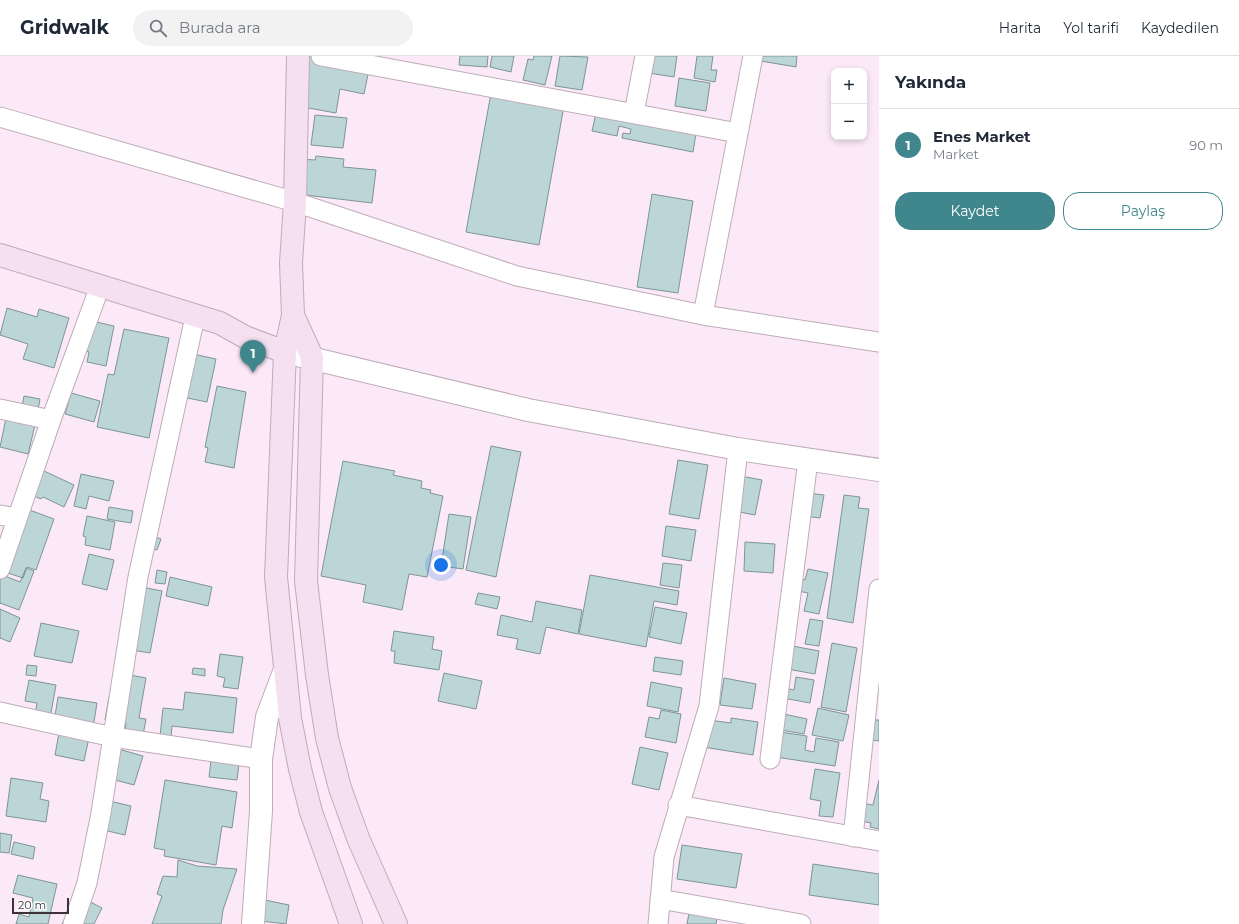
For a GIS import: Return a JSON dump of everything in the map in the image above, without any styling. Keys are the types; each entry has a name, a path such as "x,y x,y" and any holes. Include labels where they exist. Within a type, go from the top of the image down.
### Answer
{"main road":[{"path":"298,56 295,202 291,263 292,315 285,352 276,577 284,672 290,718 304,783 311,812 351,924"},
{"path":"0,255 220,323 245,337 285,352"},
{"path":"0,269 96,296 220,335 245,337"},
{"path":"292,315 312,357 306,581 317,675 328,738 340,788 358,838 396,924"}],"street":[{"path":"321,56 738,133"},
{"path":"634,113 645,56"},
{"path":"703,315 753,56"},
{"path":"0,117 295,202 517,276 703,315 879,342"},
{"path":"0,569 9,516 51,420 96,296"},
{"path":"73,924 87,883 113,737 138,577 193,326"},
{"path":"285,352 312,357 528,410 738,449 879,470"},
{"path":"0,409 51,420"},
{"path":"658,924 664,857 678,805 709,706 738,449"},
{"path":"770,760 808,460"},
{"path":"853,837 873,713 879,589"},
{"path":"253,924 261,811 260,759 267,717 284,672"},
{"path":"0,712 113,737 260,759"},
{"path":"678,805 879,841"},
{"path":"660,900 801,924"}],"building":[{"path":"305,56 313,56 368,74 364,94 340,89 336,113 303,107"},
{"path":"460,56 488,56 487,67 459,65"},
{"path":"492,56 514,56 511,72 490,67"},
{"path":"534,56 552,56 545,85 523,80 528,59 533,60"},
{"path":"560,56 588,57 582,90 555,86"},
{"path":"638,56 677,56 674,77 636,71"},
{"path":"697,56 713,56 711,70 717,70 715,82 694,78"},
{"path":"756,56 797,56 796,67 755,60"},
{"path":"679,78 710,83 706,111 675,106"},
{"path":"491,93 564,106 539,245 466,232"},
{"path":"596,113 696,133 693,152 622,138 623,133 630,134 631,129 619,126 617,136 592,131"},
{"path":"315,115 347,118 343,148 311,145"},
{"path":"316,156 344,159 343,167 376,170 372,203 297,194 301,159 315,160"},
{"path":"652,194 693,201 678,293 637,287"},
{"path":"7,308 37,317 39,309 69,318 54,368 23,359 28,344 0,335"},
{"path":"83,319 114,326 106,366 87,362 89,352 77,349"},
{"path":"124,329 169,338 149,438 97,427 108,374 114,375"},
{"path":"184,352 216,359 207,402 168,394 174,370 180,371"},
{"path":"217,386 246,392 234,468 205,462 208,448 205,447"},
{"path":"71,393 100,401 94,422 65,414"},
{"path":"24,396 40,399 38,410 22,407"},
{"path":"6,418 35,425 28,454 0,447"},
{"path":"491,446 521,452 496,577 466,570"},
{"path":"678,460 708,465 699,519 669,514"},
{"path":"343,461 395,471 393,475 422,481 421,488 431,490 430,493 443,496 427,577 409,574 402,610 363,602 366,585 321,576"},
{"path":"42,470 74,485 64,507 43,497 41,499 31,495"},
{"path":"81,474 114,481 109,501 89,496 86,509 74,506"},
{"path":"741,476 762,480 755,515 734,511"},
{"path":"807,493 824,495 820,518 804,516"},
{"path":"844,495 860,497 858,508 869,509 853,623 827,618"},
{"path":"109,507 133,511 131,523 107,519"},
{"path":"24,508 54,519 36,570 27,567 23,578 2,571"},
{"path":"449,514 471,517 463,569 441,566"},
{"path":"87,516 115,522 110,550 85,545 86,537 83,536"},
{"path":"666,526 696,530 691,561 662,556"},
{"path":"152,536 161,539 157,550 148,547"},
{"path":"745,542 775,544 773,573 744,571"},
{"path":"89,554 114,560 107,590 82,584"},
{"path":"663,563 682,565 679,588 660,585"},
{"path":"26,568 34,571 19,610 0,603 0,574 20,582"},
{"path":"808,569 828,573 819,614 804,611 808,593 789,589 792,577 805,580"},
{"path":"157,570 167,572 165,584 155,583"},
{"path":"590,575 679,591 677,605 654,601 646,647 579,634"},
{"path":"170,577 212,587 208,606 166,596"},
{"path":"136,586 162,591 150,653 132,650"},
{"path":"478,593 500,597 497,609 475,604"},
{"path":"536,601 582,610 578,634 546,627 540,654 516,649 518,639 497,635 501,615 532,622"},
{"path":"655,607 687,613 681,644 649,637"},
{"path":"0,609 20,618 10,642 0,638"},
{"path":"810,619 823,621 819,646 805,644"},
{"path":"41,623 79,631 72,663 34,656"},
{"path":"394,631 434,637 432,649 442,651 439,670 394,663 395,651 391,651"},
{"path":"832,643 857,648 846,712 821,707"},
{"path":"787,645 819,651 815,674 782,668"},
{"path":"220,654 243,657 238,689 223,687 225,678 217,676"},
{"path":"655,657 683,661 681,675 653,671"},
{"path":"27,665 37,666 36,676 26,675"},
{"path":"193,668 205,669 205,676 192,674"},
{"path":"120,673 146,678 139,718 146,719 143,735 125,732 126,723 105,720 109,697 116,699"},
{"path":"444,673 482,681 476,709 438,701"},
{"path":"796,677 814,680 810,703 778,697 780,687 794,690"},
{"path":"724,678 756,684 752,709 720,705"},
{"path":"29,680 56,685 50,718 35,715 37,703 25,701"},
{"path":"651,682 682,688 678,712 647,706"},
{"path":"185,692 237,698 233,733 172,726 171,738 160,736 163,708 183,710"},
{"path":"58,697 97,703 93,728 54,722"},
{"path":"818,708 849,715 843,741 812,735"},
{"path":"661,710 681,714 676,743 645,737 649,717 659,719"},
{"path":"779,713 807,719 804,734 775,729"},
{"path":"731,718 758,722 753,755 697,746 701,719 731,723"},
{"path":"875,720 879,720 879,741 872,740"},
{"path":"60,727 90,733 84,761 55,755"},
{"path":"773,731 807,736 805,750 814,752 816,738 839,742 835,766 769,756"},
{"path":"213,744 241,748 237,780 209,777"},
{"path":"108,746 143,756 134,785 115,780"},
{"path":"640,747 668,753 659,790 632,784"},
{"path":"815,769 840,773 833,817 819,816 821,801 810,799"},
{"path":"11,778 43,783 40,799 49,801 46,822 6,816"},
{"path":"165,780 237,792 232,828 222,826 216,865 164,856 165,850 154,848"},
{"path":"879,780 879,829 870,827 871,823 856,820 860,803 873,805"},
{"path":"105,800 131,806 125,835 99,829"},
{"path":"0,833 12,835 9,853 0,852"},
{"path":"14,842 35,847 33,859 11,854"},
{"path":"682,845 742,854 736,888 677,879"},
{"path":"178,860 197,866 237,869 223,910 221,924 152,924 162,896 157,894 163,876 177,877"},
{"path":"813,864 879,874 879,905 809,895"},
{"path":"18,875 57,884 48,924 16,924 19,914 29,917 33,898 13,893"},
{"path":"77,895 102,908 94,924 62,924"},
{"path":"265,900 289,905 286,924 261,921"},
{"path":"689,913 717,917 716,924 687,924"}],"place":[{"name":"Enes Market","path":"253,373"}]}
